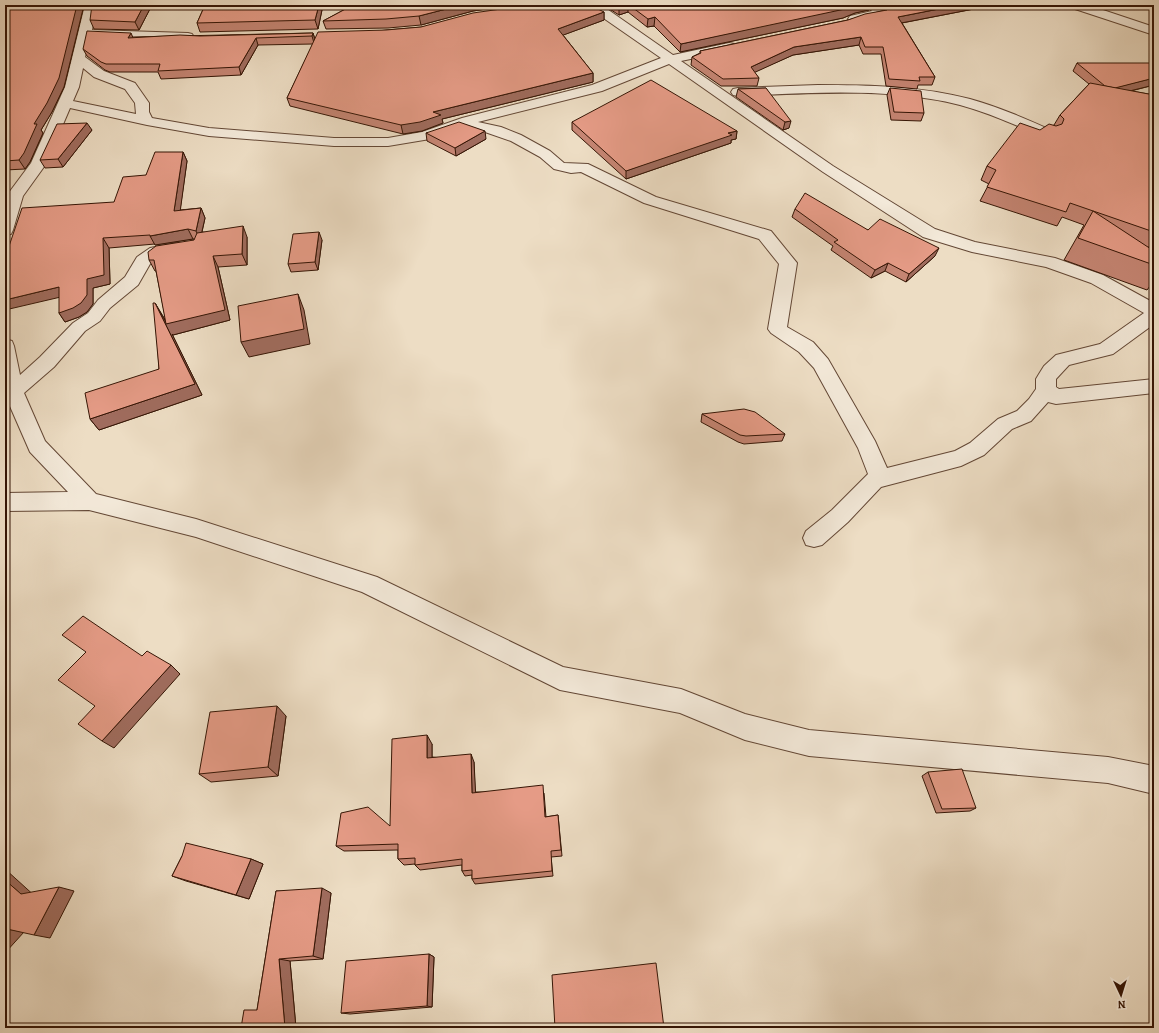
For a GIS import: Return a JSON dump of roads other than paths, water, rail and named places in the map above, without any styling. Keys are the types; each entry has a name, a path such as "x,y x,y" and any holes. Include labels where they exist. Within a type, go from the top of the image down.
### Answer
{"street":[{"path":"5,209 38,164 65,103 72,86 91,5"},
{"path":"587,5 603,12 828,169 929,233 972,247 1049,262 1097,279 1154,311"},
{"path":"846,22 859,17 880,13 873,5"},
{"path":"1076,5 1128,21 1154,31"},
{"path":"85,33 202,38"},
{"path":"65,103 147,121 209,132 334,142 388,142 425,136 455,126 597,88 671,59 739,45"},
{"path":"79,58 99,74 130,86 142,103 142,112 147,121"},
{"path":"718,92 814,89 916,93 951,99 999,113 1048,134"},
{"path":"455,126 470,125 504,134 546,154 558,166 574,170 583,167 650,200 765,235 788,263 777,329 806,347 821,364 868,447 881,479"},
{"path":"5,230 15,196"},
{"path":"9,395 47,362 79,328 94,317 104,304 132,281 143,261 156,252 192,245"},
{"path":"814,538 840,516 875,480 960,458 971,452 1005,424 1024,416 1036,404 1046,390 1046,379 1051,371 1063,360 1106,349 1154,315"},
{"path":"5,346 9,395 37,446 89,501"},
{"path":"1046,390 1056,397 1154,386"},
{"path":"5,502 89,501 196,528 369,584 560,678 681,702 752,729 809,743 1108,770 1154,780"}]}
